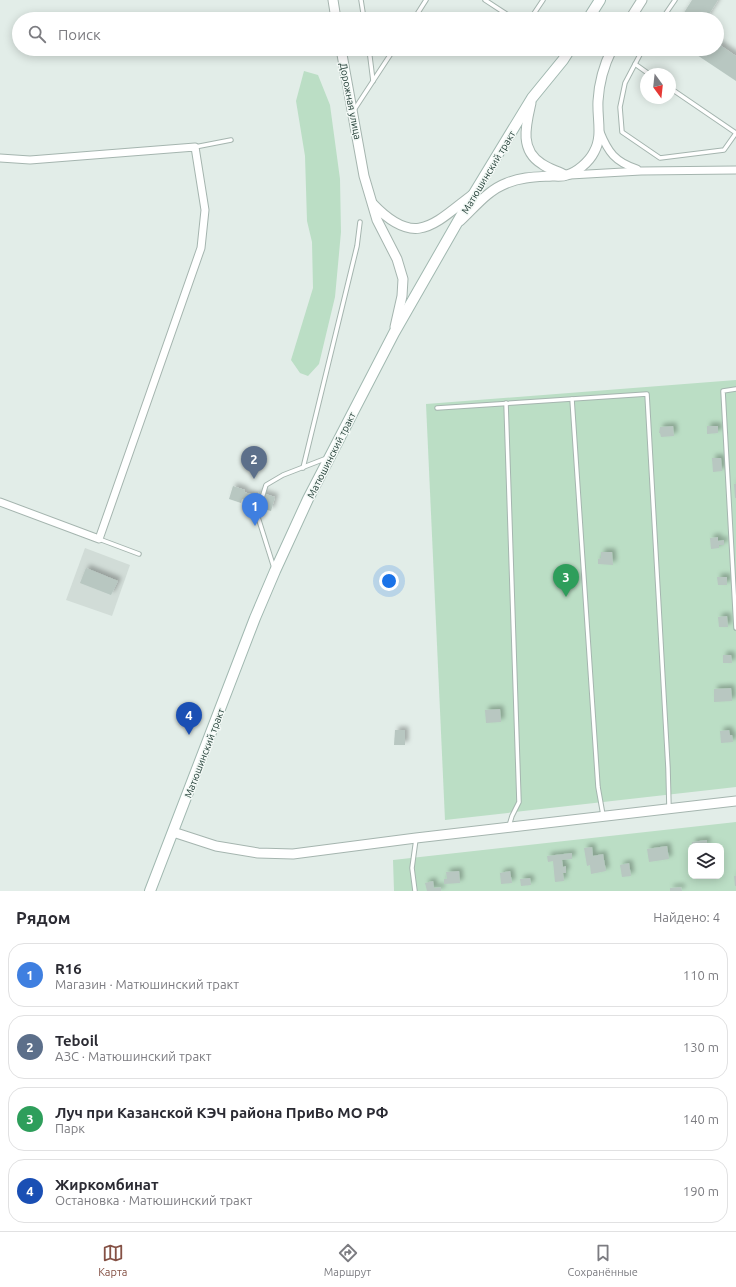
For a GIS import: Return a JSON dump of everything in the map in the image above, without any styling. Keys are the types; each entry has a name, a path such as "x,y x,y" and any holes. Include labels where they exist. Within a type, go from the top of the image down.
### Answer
{"main road":[{"path":"592,12 600,0"},
{"name":"Матюшинский тракт","path":"150,891 256,618 275,571 308,499 394,333 473,194 532,98 566,56"}],"street":[{"path":"333,0 335,12"},
{"path":"634,12 642,0"},
{"name":"Дорожная улица","path":"342,56 364,176 377,220 397,259 403,279 402,296 394,333"},
{"path":"566,175 588,161 598,143 600,132 598,103 600,87 604,69 609,56"},
{"path":"532,98 525,126 525,137 528,148 534,157 542,164 566,175"},
{"path":"600,132 607,148 615,158 627,166 641,171"},
{"path":"0,158 30,160 195,147 205,210 201,248 99,539 0,502"},
{"path":"455,226 489,193 506,183 525,178 641,171 735,168"},
{"path":"372,202 384,215 395,223 408,228 419,228 431,226 473,194"},
{"path":"173,832 216,846 258,853 293,854 416,838 736,801"}],"lane":[{"path":"361,0 363,12"},
{"path":"418,12 426,0"},
{"path":"485,0 503,12"},
{"path":"534,12 543,0"},
{"path":"667,12 675,0"},
{"path":"369,56 373,81"},
{"path":"353,112 389,56"},
{"path":"639,56 625,83 620,107 622,132 660,158 724,150 736,133 676,92"},
{"path":"635,64 641,68"},
{"path":"195,147 231,140"},
{"path":"303,468 357,246 360,222"},
{"path":"736,389 723,391 736,628"},
{"path":"438,408 647,394 669,809"},
{"path":"572,399 598,787 603,816"},
{"path":"506,403 518,802 508,828"},
{"path":"275,571 257,514 266,485 283,475 330,457"},
{"path":"99,539 139,554"},
{"path":"415,891 412,868 416,838"}],"shaded area":[{"path":"85,548 130,565 112,616 66,600"}],"green space":[{"path":"304,71 318,75 330,105 340,179 341,232 335,297 319,364 308,376 300,373 291,360 313,288 312,242 307,221 305,156 296,101"},
{"path":"736,380 736,787 445,820 426,404"},
{"path":"736,822 736,891 394,891 393,860"}],"building":[{"path":"692,0 718,0 710,12 684,12"},
{"path":"724,48 736,56 736,81 698,56 724,56"},
{"path":"673,426 674,436 661,437 659,433 660,427"},
{"path":"707,426 718,426 718,433 707,434"},
{"path":"712,458 721,458 722,471 713,472"},
{"path":"734,484 736,484 736,498 735,498"},
{"path":"233,486 245,490 244,492 257,496 259,492 275,497 271,511 253,506 253,503 242,499 241,503 229,499"},
{"path":"718,537 718,541 724,540 724,545 719,545 719,548 711,549 710,538"},
{"path":"601,552 612,552 613,565 598,564 598,559 601,558"},
{"path":"86,568 118,581 111,595 80,583"},
{"path":"717,577 727,577 727,585 718,585"},
{"path":"727,616 728,627 719,627 718,617"},
{"path":"723,655 731,655 732,663 723,663"},
{"path":"731,688 732,701 714,702 714,689"},
{"path":"500,709 501,722 486,723 485,710"},
{"path":"395,730 405,730 405,745 394,745"},
{"path":"729,730 730,735 732,735 733,742 721,743 720,731"},
{"path":"707,840 707,843 692,842"},
{"path":"667,846 669,859 649,862 647,849"},
{"path":"592,847 593,856 603,854 606,871 591,874 590,865 587,866 584,848"},
{"path":"572,853 572,859 562,860 563,867 566,866 566,873 563,873 564,881 555,882 553,861 548,862 547,856"},
{"path":"629,863 631,876 622,877 620,865"},
{"path":"459,871 460,883 444,884 444,879 447,879 446,872"},
{"path":"510,871 512,883 501,884 500,873"},
{"path":"734,876 736,876 736,886 735,886"},
{"path":"530,878 531,885 521,886 520,879"},
{"path":"433,881 434,888 441,887 441,891 427,891 425,883"},
{"path":"681,887 682,891 670,891 670,888"}],"place":[{"name":"Teboil","path":"254,479"},
{"name":"R16","path":"255,526"},
{"name":"Луч при Казанской КЭЧ района ПриВо МО РФ","path":"566,597"},
{"name":"Жиркомбинат","path":"189,735"}]}
